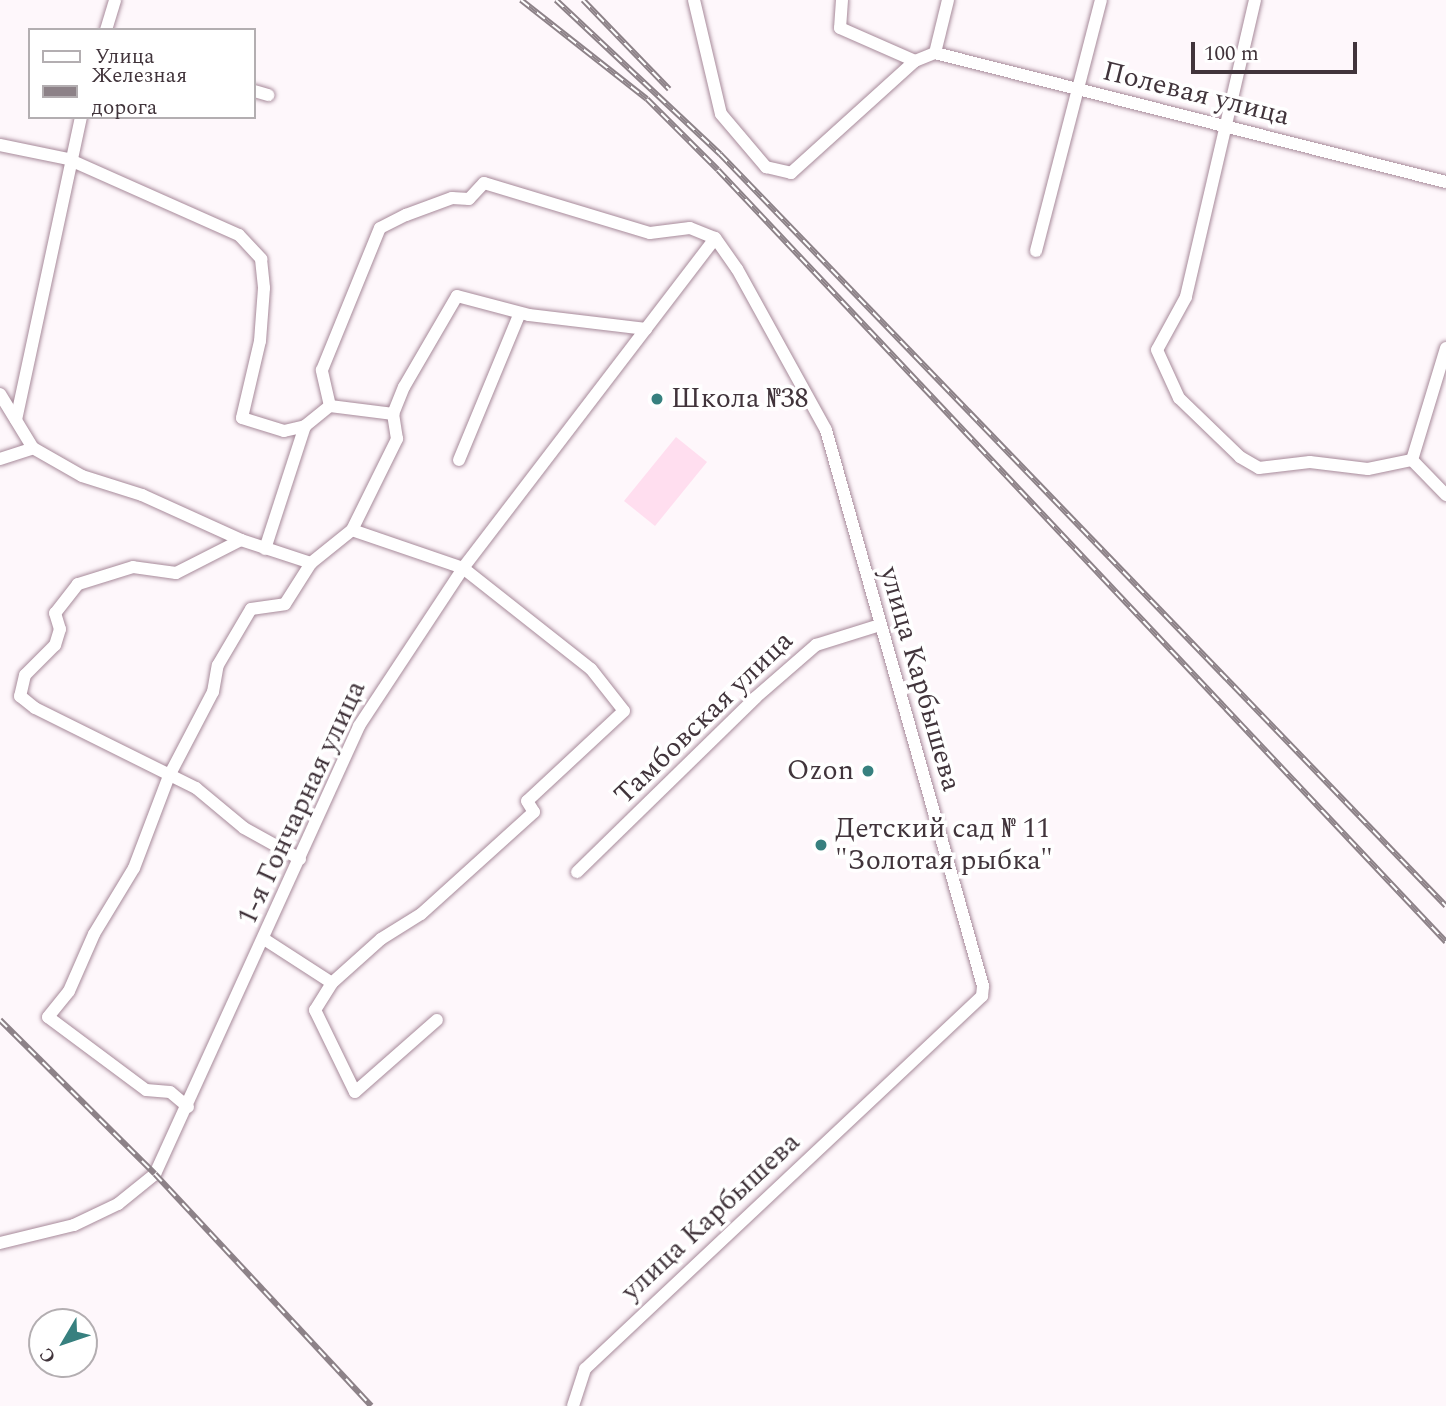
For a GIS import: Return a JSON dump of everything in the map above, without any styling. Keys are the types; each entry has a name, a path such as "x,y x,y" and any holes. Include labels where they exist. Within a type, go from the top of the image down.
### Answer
{"street":[{"path":"107,28 114,0"},
{"path":"694,0 721,114 765,167 791,173 915,61 935,53 948,0"},
{"path":"842,0 840,28 915,61"},
{"path":"1036,251 1101,0"},
{"path":"1255,0 1186,297 1157,351 1179,397 1240,457 1259,468 1310,462 1368,469 1412,460"},
{"name":"Полевая улица","path":"935,53 1446,181"},
{"path":"256,91 268,95"},
{"path":"16,420 68,159 79,119"},
{"path":"0,145 68,159 239,235 261,259 264,288 260,341 242,418 284,431 305,426 330,406 393,414"},
{"path":"330,406 322,370 380,228 406,215 452,198 469,199 484,183 650,233 690,228 715,238"},
{"name":"1-я Гончарная улица","path":"0,1243 74,1225 137,1192 155,1174 188,1107 359,726 463,568 715,238"},
{"name":"улица Карбышева","path":"573,1406 585,1369 982,996 983,986 825,430 737,268 715,238"},
{"path":"188,1107 170,1092 146,1090 48,1017 69,991 94,934 134,868 169,776 213,692 218,665 251,609 285,604 311,563 352,530 397,439 393,414 457,296 520,313 646,329"},
{"path":"459,460 520,313"},
{"path":"1412,460 1446,348"},
{"path":"0,394 33,448 82,476 142,495 241,540 311,563"},
{"path":"265,549 305,426"},
{"path":"0,459 33,448"},
{"path":"1412,460 1446,495"},
{"path":"352,530 463,568 592,669 624,711 527,801 534,813 421,914 381,939 332,983 314,1010 355,1092 437,1020"},
{"path":"241,540 176,573 133,568 78,584 55,613 60,629 55,645 25,675 20,696 35,708 196,788 244,828 300,859"},
{"name":"Тамбовская улица","path":"577,872 755,698 816,645 880,625"},
{"path":"264,939 332,983"}],"shaded area":[{"path":"676,437 707,462 655,526 624,501"}],"railway":[{"path":"521,0 647,99 718,170 1446,942"},
{"path":"556,0 720,154 1446,906"},
{"path":"583,0 669,89"},
{"path":"0,1020 155,1174 371,1406"}],"place":[{"name":"Школа №38","path":"657,399"},
{"name":"Ozon","path":"868,771"},
{"name":"Детский сад № 11 \"Золотая рыбка\"","path":"821,845"}]}
